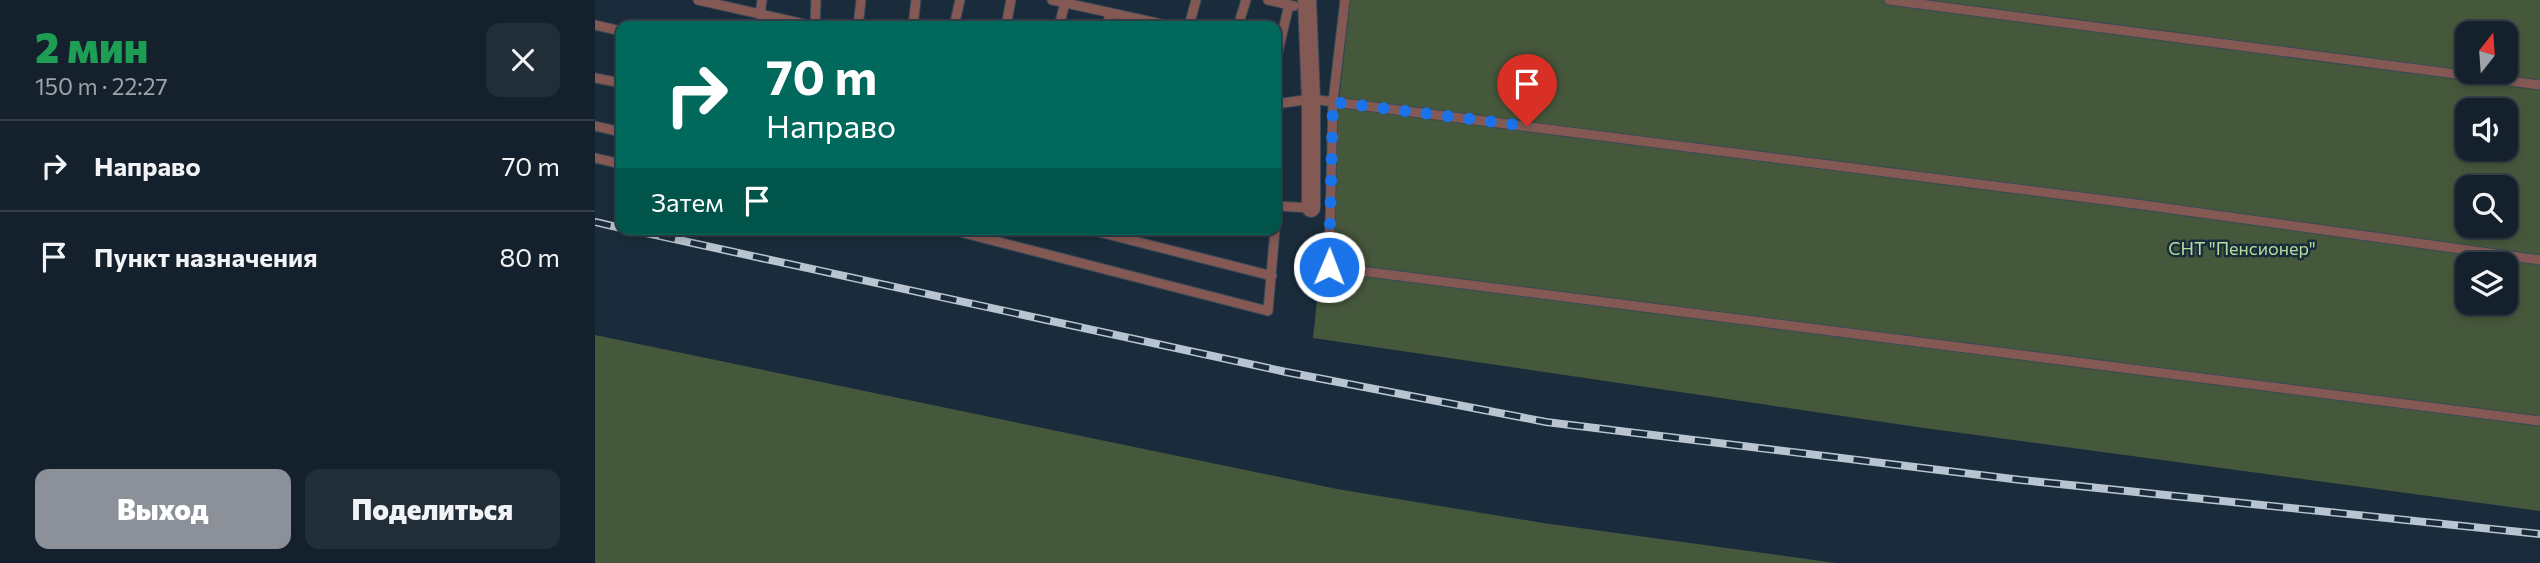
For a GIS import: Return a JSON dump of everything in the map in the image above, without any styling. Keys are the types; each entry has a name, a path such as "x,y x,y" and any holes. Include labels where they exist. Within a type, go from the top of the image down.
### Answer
{"street":[{"path":"1302,5 1311,99 1311,208"}],"lane":[{"path":"698,0 789,21"},
{"path":"760,15 762,0"},
{"path":"814,21 815,0"},
{"path":"859,21 861,0"},
{"path":"914,21 916,0"},
{"path":"955,21 960,0"},
{"path":"1007,21 1011,0"},
{"path":"1052,0 1140,21"},
{"path":"1190,21 1196,0"},
{"path":"1239,21 1245,0"},
{"path":"1268,0 1302,5 1281,49"},
{"path":"1345,0 1333,102 1329,267 2540,421"},
{"path":"1889,0 2540,85"},
{"path":"1060,21 1065,3"},
{"path":"1109,21 1110,13"},
{"path":"595,25 616,30"},
{"path":"595,78 616,82"},
{"path":"1281,103 1311,99 2136,204 2540,260"},
{"path":"595,126 616,131"},
{"path":"595,158 616,163"},
{"path":"1281,206 1311,208"},
{"path":"971,235 1268,311 1275,235"},
{"path":"1111,235 1272,276"}],"green space":[{"name":"СНТ \"Пенсионер\"","path":"1350,0 2540,0 2540,511 1924,428 1313,338"},
{"path":"595,335 1337,489 1543,523 1836,563 595,563"}],"railway":[{"path":"595,222 616,227"},
{"path":"656,235 1286,372 1546,422 2021,480 2540,534"}],"route":[{"path":"1329,267 1333,102 1527,126"}]}
